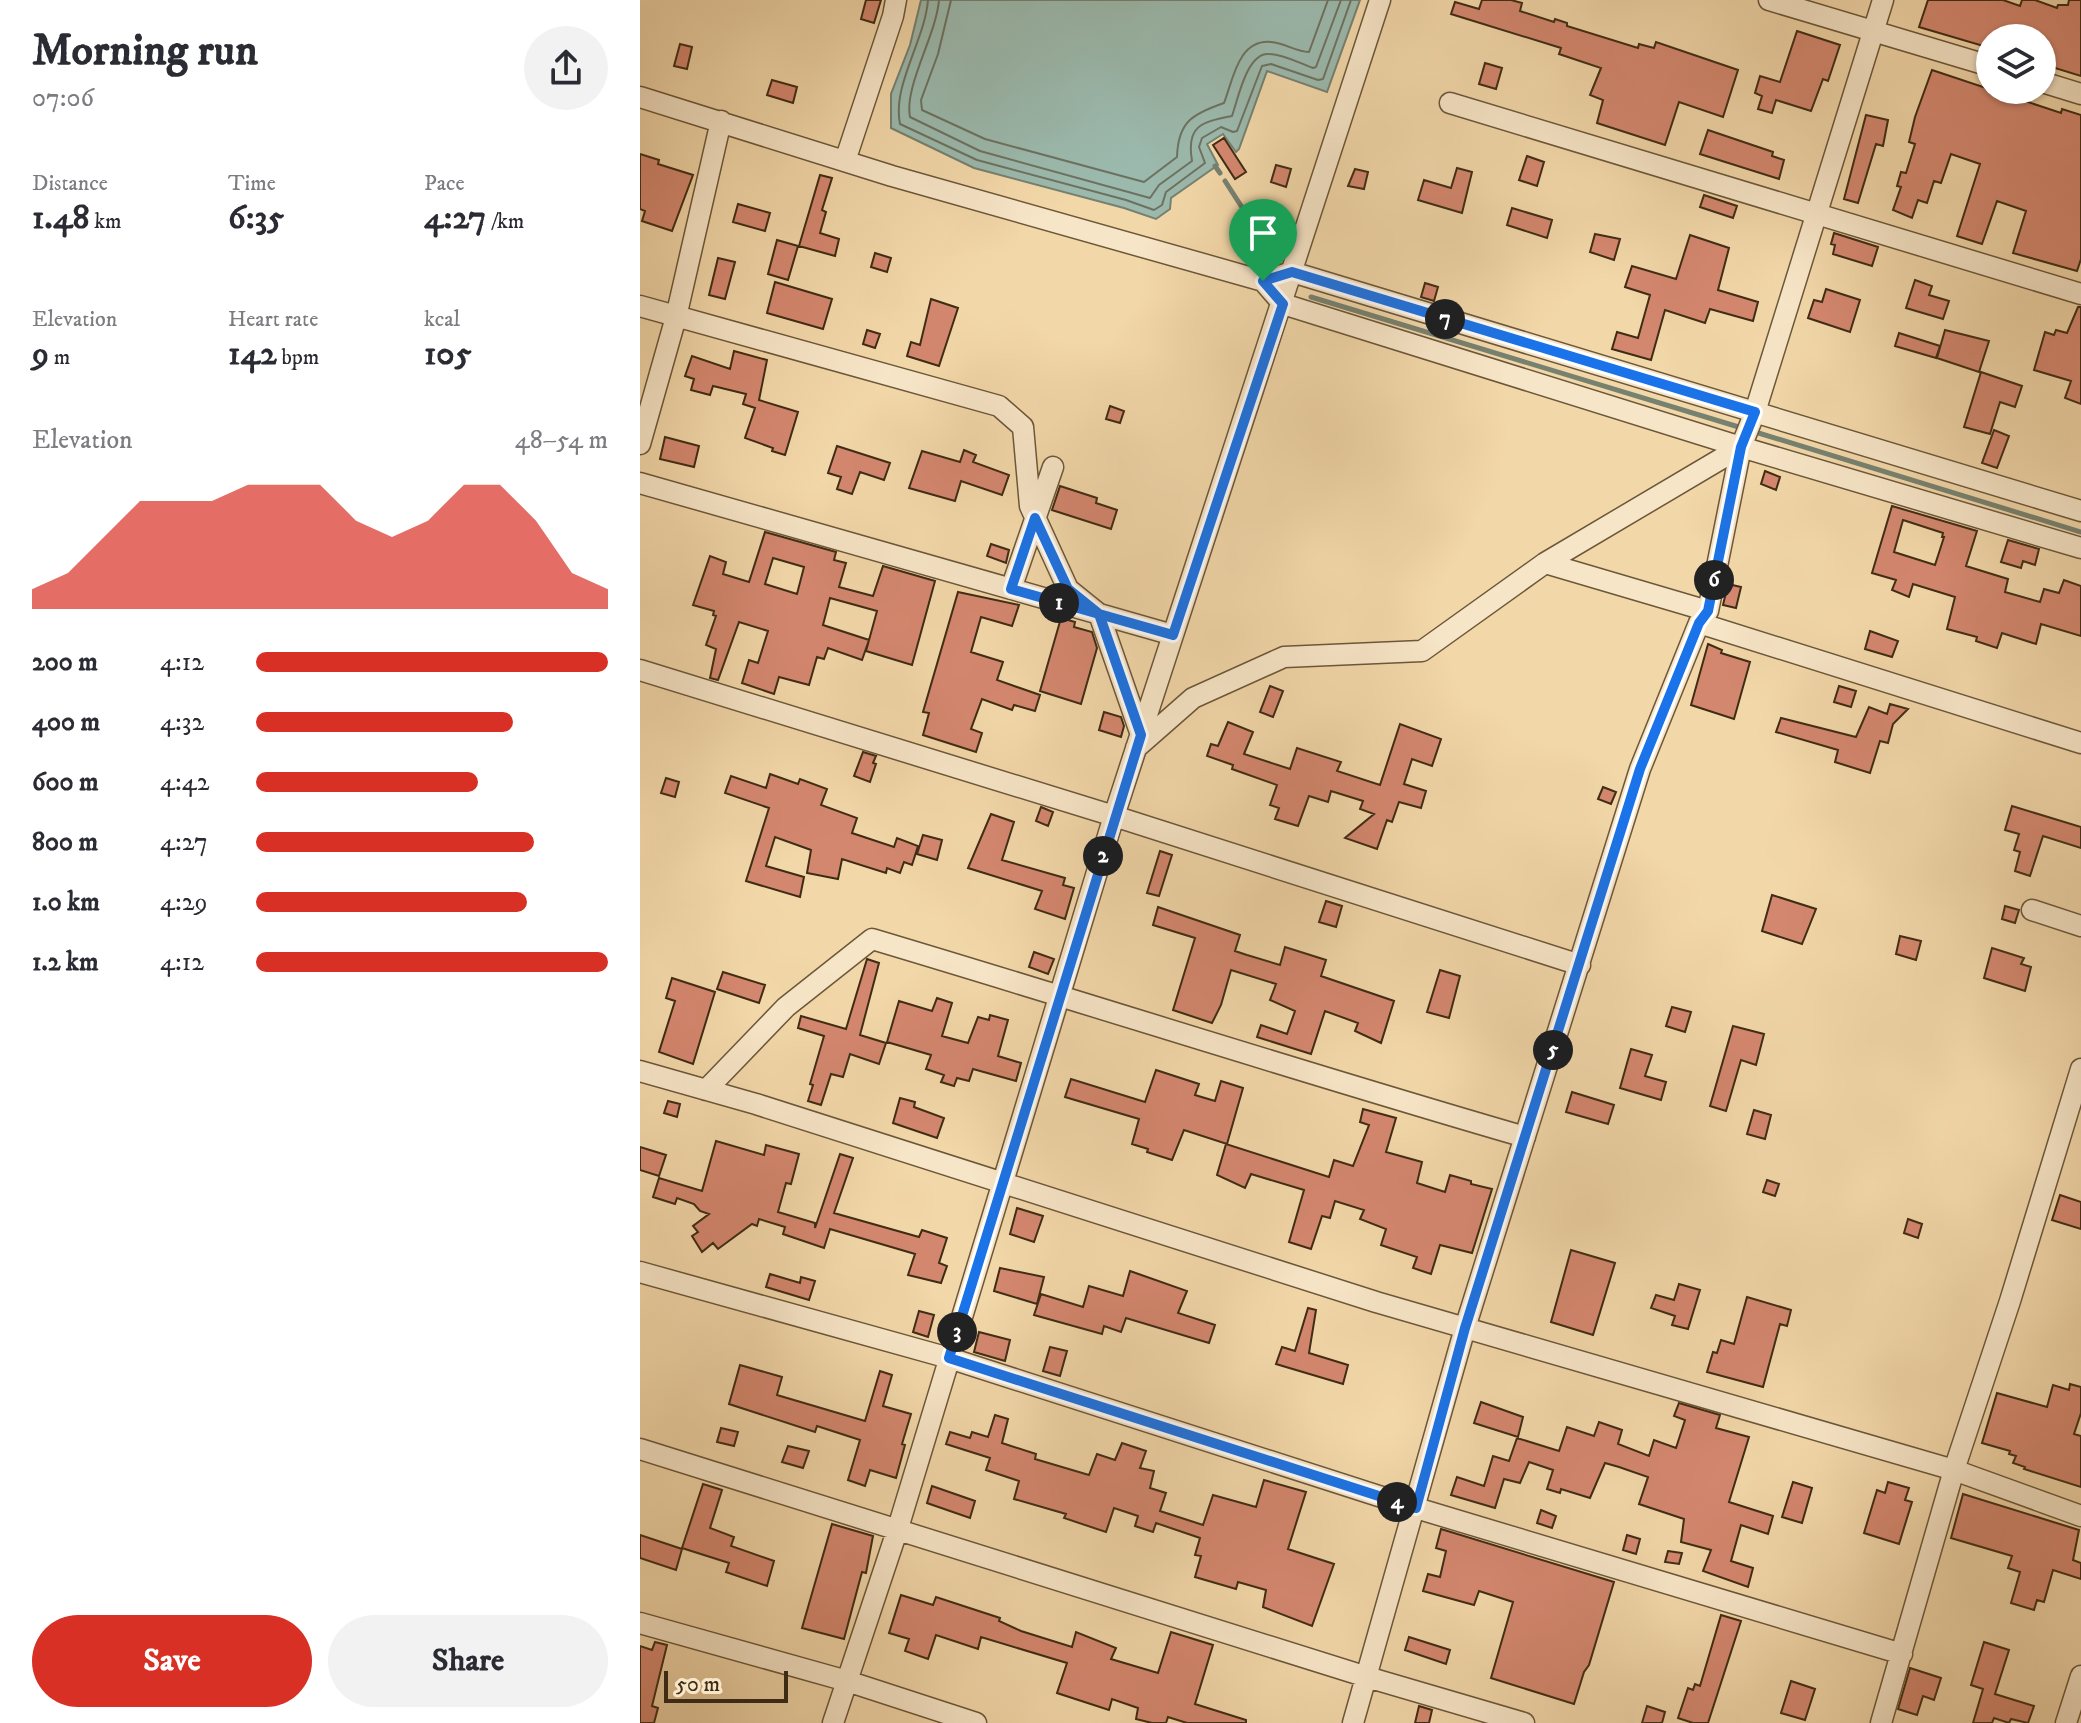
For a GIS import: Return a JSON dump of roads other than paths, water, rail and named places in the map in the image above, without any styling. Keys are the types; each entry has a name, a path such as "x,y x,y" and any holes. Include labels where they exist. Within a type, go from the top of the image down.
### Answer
{"street":[{"path":"845,161 896,0"},
{"path":"833,1723 898,1528 1114,816 1380,0"},
{"path":"1769,0 1976,62"},
{"path":"1353,1723 1465,1328 1640,769 1703,617 1748,429 1883,0"},
{"path":"2056,86 2081,94"},
{"path":"640,97 845,161 1263,281 1283,304 1748,429 2081,511"},
{"path":"1450,103 2081,294"},
{"path":"640,444 676,317 721,121"},
{"path":"1263,281 1292,272 2081,548"},
{"path":"640,306 999,406 1023,427 1030,506 1068,589 1099,614 1138,742"},
{"path":"1138,742 1193,698 1284,657 1422,651 1545,563 1748,429"},
{"path":"1011,589 1053,467"},
{"path":"640,483 1173,635"},
{"path":"1545,563 2081,743"},
{"path":"640,670 1114,816 1580,965"},
{"path":"2032,910 2081,926"},
{"path":"706,1090 786,1007 872,939 1525,1137"},
{"path":"1881,1723 1954,1470 2081,1069"},
{"path":"640,1071 1465,1328 1954,1470 2081,1516"},
{"path":"640,1272 949,1358 1416,1508 1902,1654"},
{"path":"641,1452 898,1528 1367,1677 1524,1723"},
{"path":"640,1623 847,1681 976,1723"},
{"path":"2069,1722 2081,1676"}],"water":[{"path":"921,0 1360,0 1327,92 1267,71 1239,149 1236,152 1223,134 1207,144 1218,165 1171,198 1170,209 1156,219 974,168 891,128 891,94 910,45"}],"waterway":[{"path":"1215,166 1220,173"},
{"path":"1225,181 1278,263"},
{"path":"1311,297 1742,428"},
{"path":"1752,431 2081,532"}]}
